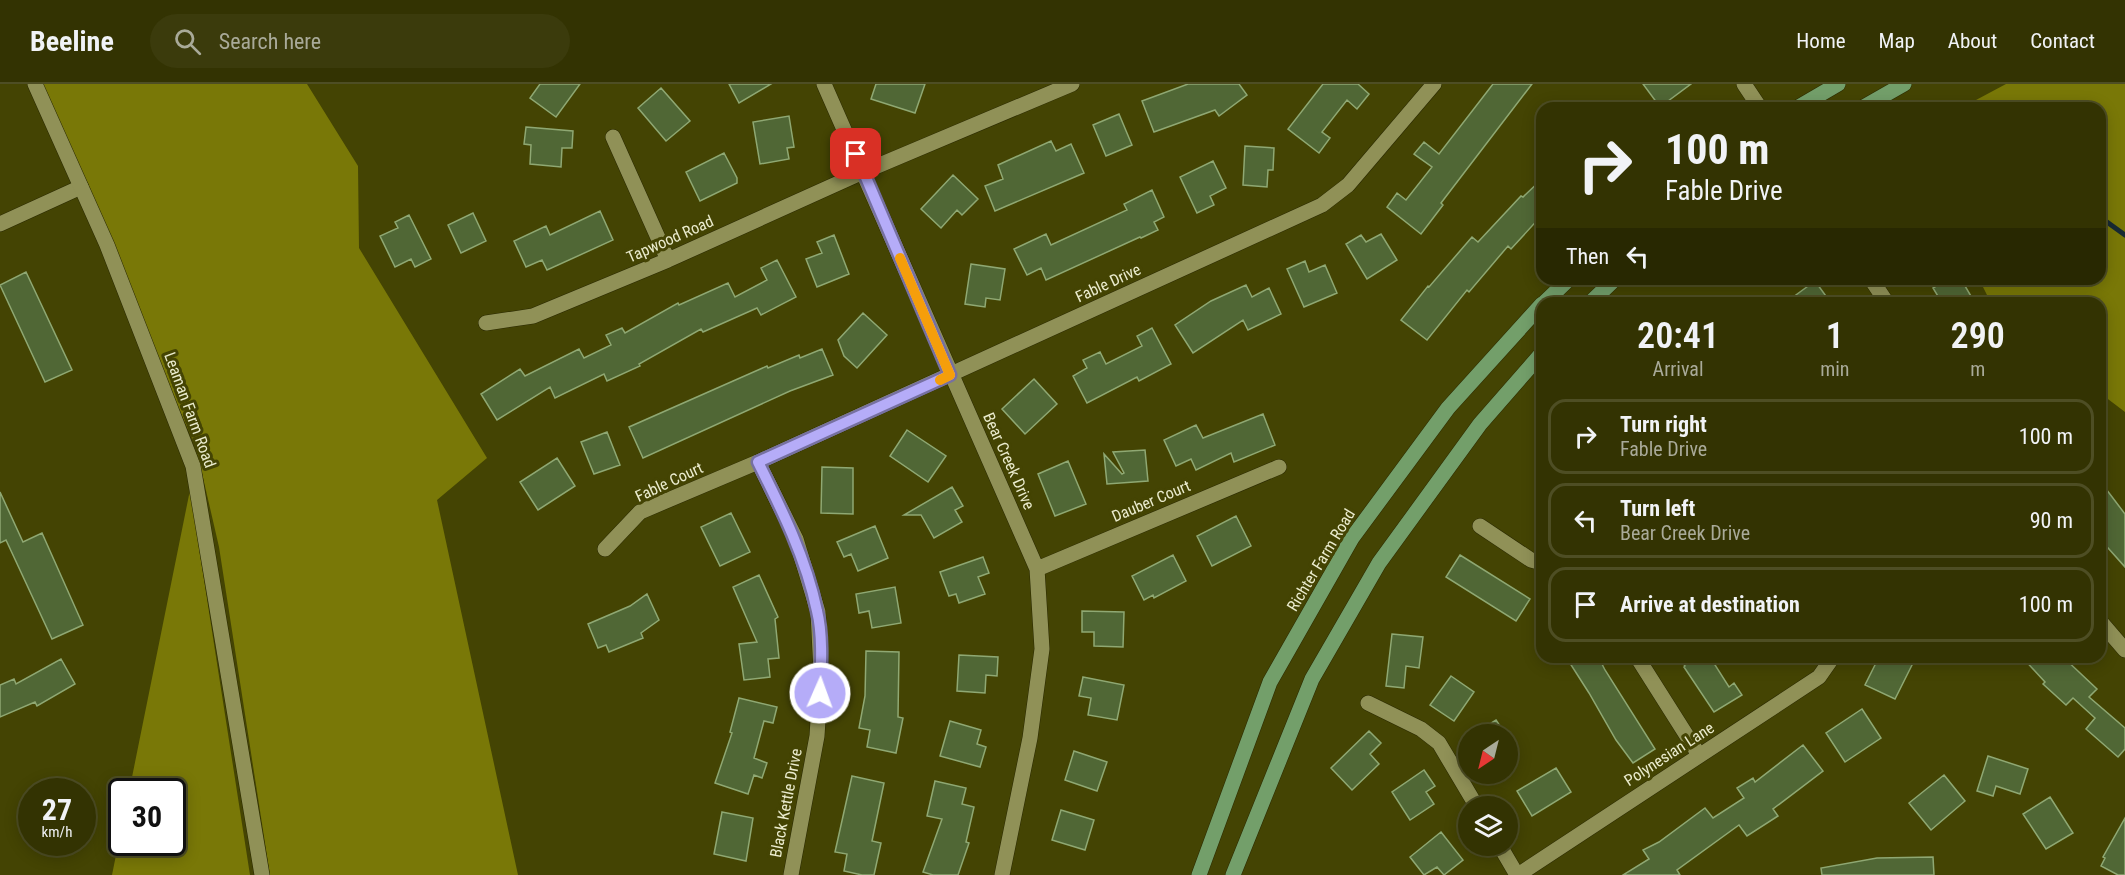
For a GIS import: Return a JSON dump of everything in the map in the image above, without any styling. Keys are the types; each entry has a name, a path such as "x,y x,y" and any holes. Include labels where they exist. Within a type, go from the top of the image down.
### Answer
{"main road":[{"path":"1807,102 1838,84"},
{"path":"1872,102 1904,84"},
{"name":"Richter Farm Road","path":"1550,297 1563,285"},
{"path":"1596,297 1609,285"},
{"name":"Richter Farm Road","path":"1199,875 1270,681 1352,538 1448,408 1536,312"},
{"path":"1233,875 1312,679 1379,563 1480,424 1536,360"}],"street":[{"name":"Leaman Farm Road","path":"35,84 107,245 193,466 262,875"},
{"name":"Bear Creek Drive","path":"824,84 1037,569 1041,649 1030,738 1002,875"},
{"name":"Tapwood Road","path":"486,323 533,316 668,260 864,172 1072,84"},
{"name":"Fable Drive","path":"758,462 1322,205 1348,185 1434,84"},
{"path":"1744,84 1756,102"},
{"path":"613,137 668,260"},
{"path":"0,224 81,187"},
{"name":"Fable Court","path":"605,549 640,512 758,462"},
{"name":"Black Kettle Drive","path":"758,462 796,539 818,612 821,672 817,736 791,875"},
{"name":"Dauber Court","path":"1037,569 1279,467"},
{"path":"1480,526 1536,561"},
{"path":"2106,628 2125,650"},
{"path":"1641,663 1699,755"},
{"name":"Polynesian Lane","path":"1518,875 1819,677 1829,663"},
{"path":"1368,703 1421,729 1439,743 1470,796"},
{"path":"1506,856 1518,875"}],"shaded area":[{"path":"34,84 307,84 358,166 359,248 487,458 437,500 518,875 270,875 219,547 196,447"},
{"path":"2006,84 2125,84 2125,412 2106,398 2106,297 1988,297 1982,285 2106,285 2106,102 1972,102"},
{"path":"190,490 250,875 112,875 116,856 186,856 186,778 132,778"}],"building":[{"path":"540,84 580,84 556,117 530,98"},
{"path":"729,84 771,84 739,103"},
{"path":"876,84 925,84 915,113 871,99"},
{"path":"1188,84 1239,84 1247,95 1219,116 1215,110 1154,132 1142,101"},
{"path":"1323,84 1358,84 1369,94 1357,109 1347,100 1322,132 1330,138 1319,153 1288,129"},
{"path":"1493,84 1532,84 1441,203 1443,205 1421,234 1387,207 1397,193 1406,200 1432,167 1414,154 1424,142 1439,154"},
{"path":"1643,84 1691,84 1667,102 1656,102"},
{"path":"661,88 690,121 666,141 638,108"},
{"path":"1119,114 1132,145 1106,156 1093,125"},
{"path":"789,116 794,147 787,148 789,159 760,164 753,122"},
{"path":"526,127 573,131 572,148 562,148 561,167 530,164 531,145 524,144"},
{"path":"1051,141 1056,151 1071,144 1084,173 995,211 985,186 1003,179 998,165"},
{"path":"1245,146 1274,148 1273,170 1268,170 1267,187 1243,185"},
{"path":"724,153 737,178 737,183 700,201 686,172"},
{"path":"1213,161 1226,188 1210,196 1214,205 1197,213 1180,177"},
{"path":"953,175 978,199 962,215 957,210 941,228 921,209"},
{"path":"1536,185 1536,222 1511,249 1508,246 1469,292 1467,290 1427,340 1401,320 1472,237 1478,242 1521,196 1523,197"},
{"path":"1152,190 1164,217 1154,222 1158,230 1046,280 1041,268 1027,275 1014,249 1046,234 1051,245 1127,210 1124,204"},
{"path":"600,211 613,240 547,270 542,260 526,267 514,241 546,226 550,235"},
{"path":"473,213 486,241 461,253 448,225"},
{"path":"409,215 431,259 415,267 411,259 395,267 380,236 398,228 395,222"},
{"path":"1381,234 1397,260 1367,279 1346,244 1361,235 1366,242"},
{"path":"834,235 849,274 817,287 806,259 822,253 817,242"},
{"path":"777,260 796,297 761,315 757,308 703,332 701,329 639,364 640,366 607,381 604,374 555,398 550,387 497,420 481,394 520,369 525,376 579,349 584,358 611,345 606,335 622,328 625,333 678,303 679,305 728,283 735,297 767,280 761,268"},
{"path":"1305,261 1309,272 1325,265 1337,293 1304,307 1287,269"},
{"path":"971,264 1005,269 1000,300 986,298 985,307 965,304"},
{"path":"26,272 72,370 45,382 0,285"},
{"path":"1246,285 1252,297 1269,288 1281,314 1248,330 1243,320 1193,353 1175,325 1211,301"},
{"path":"1810,285 1818,285 1827,297 1793,297"},
{"path":"1938,285 1964,285 1972,297 1938,297 1933,288"},
{"path":"863,313 887,335 857,368 844,356 838,340"},
{"path":"1152,328 1171,364 1139,381 1137,377 1087,403 1073,376 1087,368 1083,360 1100,352 1106,364 1142,346 1137,336"},
{"path":"822,349 833,375 790,391 643,458 629,427 767,366 768,368 799,355 800,358"},
{"path":"1034,379 1057,404 1025,434 1002,409"},
{"path":"1263,414 1275,445 1234,462 1231,453 1196,470 1191,459 1176,466 1164,440 1196,425 1203,438"},
{"path":"907,430 946,456 928,482 890,456"},
{"path":"607,432 620,465 594,474 581,442"},
{"path":"1145,450 1148,481 1107,484 1104,454 1122,474 1124,473 1113,452"},
{"path":"557,458 575,486 538,510 520,482"},
{"path":"1068,461 1086,504 1055,516 1038,474"},
{"path":"822,467 853,468 853,514 821,513"},
{"path":"952,487 963,506 955,510 962,522 934,538 921,515 904,515"},
{"path":"2106,489 2125,514 2125,567 2106,546"},
{"path":"0,492 23,542 42,533 83,625 52,639 6,540 0,543"},
{"path":"731,513 750,552 720,566 701,527"},
{"path":"1236,516 1251,546 1212,566 1197,536"},
{"path":"875,526 888,558 858,571 851,554 844,557 837,542"},
{"path":"1173,555 1186,581 1154,598 1153,595 1144,600 1132,576"},
{"path":"1460,555 1530,599 1516,621 1446,577"},
{"path":"983,557 989,573 978,577 985,594 959,603 956,594 949,596 940,572"},
{"path":"759,575 778,617 775,619 779,658 768,659 770,677 744,680 739,644 757,642 733,587"},
{"path":"895,587 901,623 872,628 869,611 859,613 856,594"},
{"path":"647,594 659,620 641,633 643,638 609,652 606,645 598,648 588,624 630,606"},
{"path":"1082,611 1124,612 1123,647 1094,646 1094,632 1082,632"},
{"path":"1392,634 1423,637 1419,668 1406,666 1404,688 1386,686"},
{"path":"866,651 899,652 898,717 903,718 896,753 867,747 870,730 859,728 865,696"},
{"path":"959,655 998,657 997,676 986,675 985,693 957,691"},
{"path":"61,659 75,684 37,706 35,702 0,717 0,685 14,679 16,684"},
{"path":"1570,663 1602,663 1655,749 1633,763 1616,740"},
{"path":"1683,663 1714,663 1729,687 1734,683 1742,695 1714,712"},
{"path":"1876,663 1913,663 1895,699 1865,685"},
{"path":"2028,663 2069,663 2097,689 2089,697 2125,728 2125,749 2118,757 2086,729 2095,718 2073,698 2066,705 2043,684 2045,682"},
{"path":"1451,676 1474,692 1454,721 1430,705"},
{"path":"1083,677 1124,685 1117,720 1088,715 1091,698 1079,696"},
{"path":"739,698 777,707 773,723 764,721 754,758 767,763 762,778 754,775 748,794 715,783 732,733 730,732"},
{"path":"1862,709 1881,738 1845,762 1826,733"},
{"path":"950,721 981,730 977,744 986,747 980,767 940,756"},
{"path":"1369,731 1381,743 1370,754 1379,764 1352,790 1331,768"},
{"path":"1803,745 1823,771 1773,809 1778,816 1747,836 1739,825 1677,870 1680,875 1623,875 1649,859 1643,850 1659,842 1705,808 1713,818 1744,798 1737,788 1753,778 1755,782"},
{"path":"1074,751 1107,762 1097,791 1065,780"},
{"path":"1988,756 2028,769 2020,794 1996,786 1993,796 1977,791"},
{"path":"1556,768 1571,792 1532,816 1517,791"},
{"path":"1424,770 1435,786 1426,792 1434,804 1410,820 1392,792"},
{"path":"1944,775 1965,801 1931,830 1909,803"},
{"path":"852,776 884,783 872,841 881,843 874,875 844,871 847,854 835,852"},
{"path":"935,781 966,788 962,804 974,807 966,842 969,843 958,875 933,875 923,872 942,819 927,816"},
{"path":"2050,797 2073,833 2046,849 2023,814"},
{"path":"1061,810 1094,820 1085,850 1052,840"},
{"path":"722,812 753,818 746,861 714,854"},
{"path":"2125,818 2125,875 2118,875 2101,866 2105,858 2103,857"},
{"path":"1441,832 1463,860 1444,875 1437,867 1424,875 1410,857"},
{"path":"1933,857 1934,875 1822,875 1821,868 1877,858"}],"waterway":[{"path":"2106,221 2125,235"}],"slow traffic":[{"path":"900,258 950,375 940,380"}],"route":[{"path":"820,693 818,612 796,539 758,462 950,375 856,154"}]}
